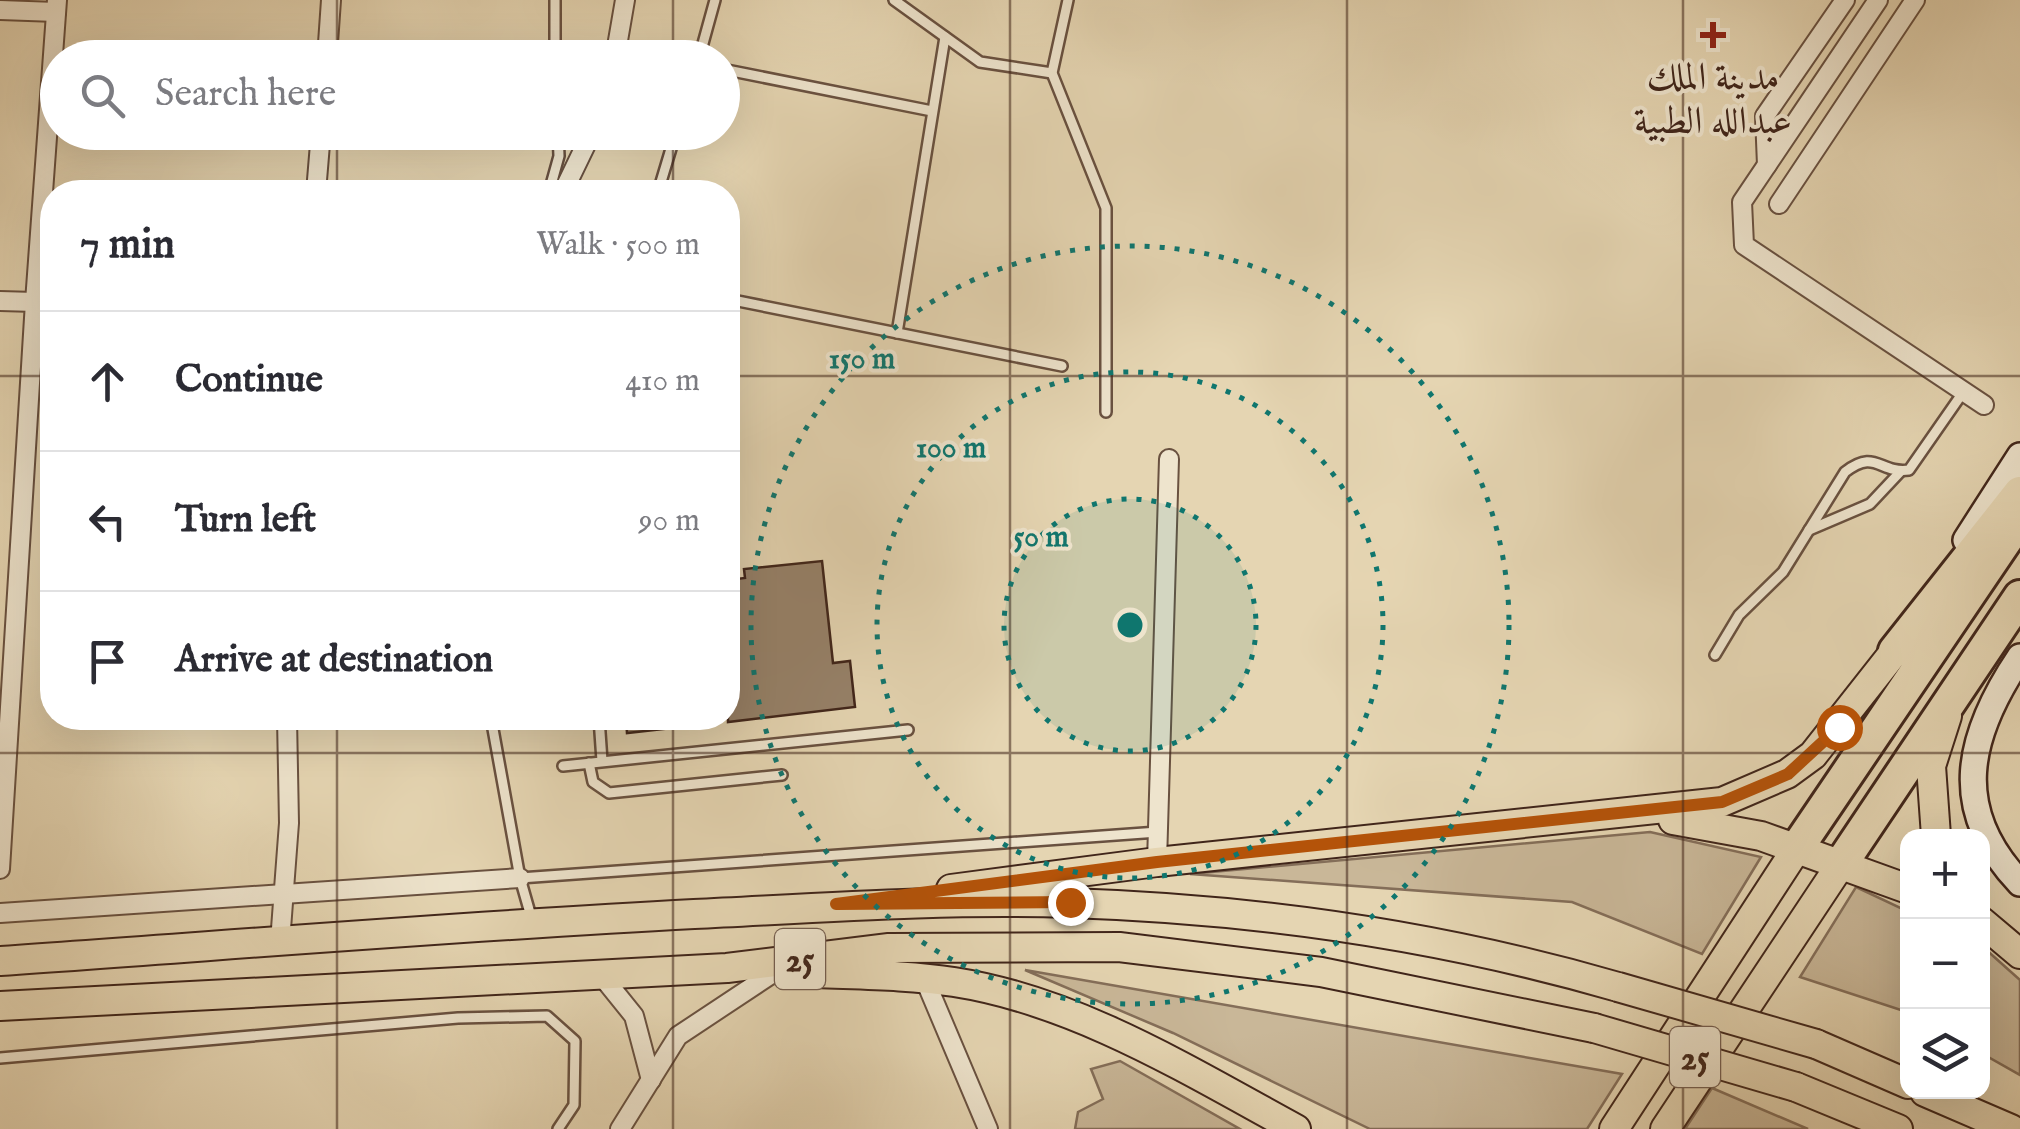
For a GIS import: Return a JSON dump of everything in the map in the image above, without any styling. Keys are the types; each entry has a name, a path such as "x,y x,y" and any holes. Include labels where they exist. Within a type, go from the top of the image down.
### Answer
{"highway":[{"path":"1895,651 2020,493"},
{"path":"1797,848 2020,519"},
{"path":"1842,864 2020,597"},
{"path":"1951,702 2020,624"}],"main road":[{"path":"836,904 1157,862 1632,815 1722,802 1788,774 1839,727 1895,651"},
{"path":"1936,829 1931,766 1951,702"},
{"path":"1632,815 1726,826 1900,886"},
{"path":"1614,1129 1797,848"},
{"path":"1665,1129 1842,864"},
{"name":"25","path":"0,960 532,921 836,904 1070,902 1281,918 1540,964 1816,1044 1900,1081"},
{"path":"1990,929 2020,954"},
{"name":"25","path":"0,1006 728,968 888,948 1119,947 1321,972 1594,1028 1796,1087 1898,1129"},
{"path":"728,968 955,982 1047,1008 1128,1039 1296,1129"},
{"path":"1941,1099 2012,1129"}],"street":[{"path":"328,40 331,0"},
{"path":"618,40 625,0"},
{"path":"1767,166 1765,116 1845,0"},
{"path":"1878,0 1742,202 1744,245 1984,405"},
{"path":"1779,204 1915,0"},
{"path":"0,10 56,6 54,40"},
{"path":"44,180 46,150"},
{"path":"317,180 320,150"},
{"path":"570,180 584,150"},
{"path":"0,869 9,591 40,232"},
{"path":"0,301 35,302"},
{"path":"1895,651 2020,456"},
{"path":"1157,862 1170,460"},
{"path":"2020,657 1977,740 1970,793 1994,855 2020,882"},
{"path":"280,942 289,823 287,730"},
{"path":"0,913 520,878"},
{"path":"620,1129 678,1036 776,971"},
{"path":"601,974 634,1016 650,1080"},
{"path":"925,980 988,1129"}],"lane":[{"path":"555,0 555,40"},
{"path":"704,40 716,0"},
{"path":"894,0 980,62 1052,74"},
{"path":"1068,0 1052,74 1106,208 1106,412"},
{"path":"897,333 945,37"},
{"path":"740,74 932,111"},
{"path":"553,180 560,150"},
{"path":"662,180 671,150"},
{"path":"740,301 1062,366"},
{"path":"1808,530 1870,504 1901,471 1919,460 1964,391"},
{"path":"1715,655 1738,615 1782,572 1845,472 1858,462 1870,460 1901,471"},
{"path":"492,730 532,921"},
{"path":"601,730 602,761"},
{"path":"563,766 908,730"},
{"path":"588,763 593,782 609,794 782,775"},
{"path":"520,878 1158,832"},
{"path":"0,1058 438,1020 547,1016 575,1041 574,1105 558,1129"}],"shaded area":[{"path":"1650,832 1761,857 1702,954 1572,902 1190,874"},
{"path":"1856,887 1900,908 1900,1010 1800,977"},
{"path":"1990,953 2020,980 2020,1075 1990,1058"},
{"path":"1025,970 1622,1074 1587,1129 1370,1129 1173,1033"},
{"path":"1120,1061 1240,1129 1075,1129 1078,1112 1103,1099 1091,1069"},
{"path":"1712,1088 1808,1129 1685,1129"}],"building":[{"path":"822,561 833,663 850,661 855,707 740,721 740,579 745,578 744,569"}],"place":[{"name":"مدينة الملك عبدالله الطبية","path":"1713,35"}],"route":[{"path":"1070,902 836,904 1157,862 1658,812 1722,802 1788,774 1814,755 1839,727"}]}
